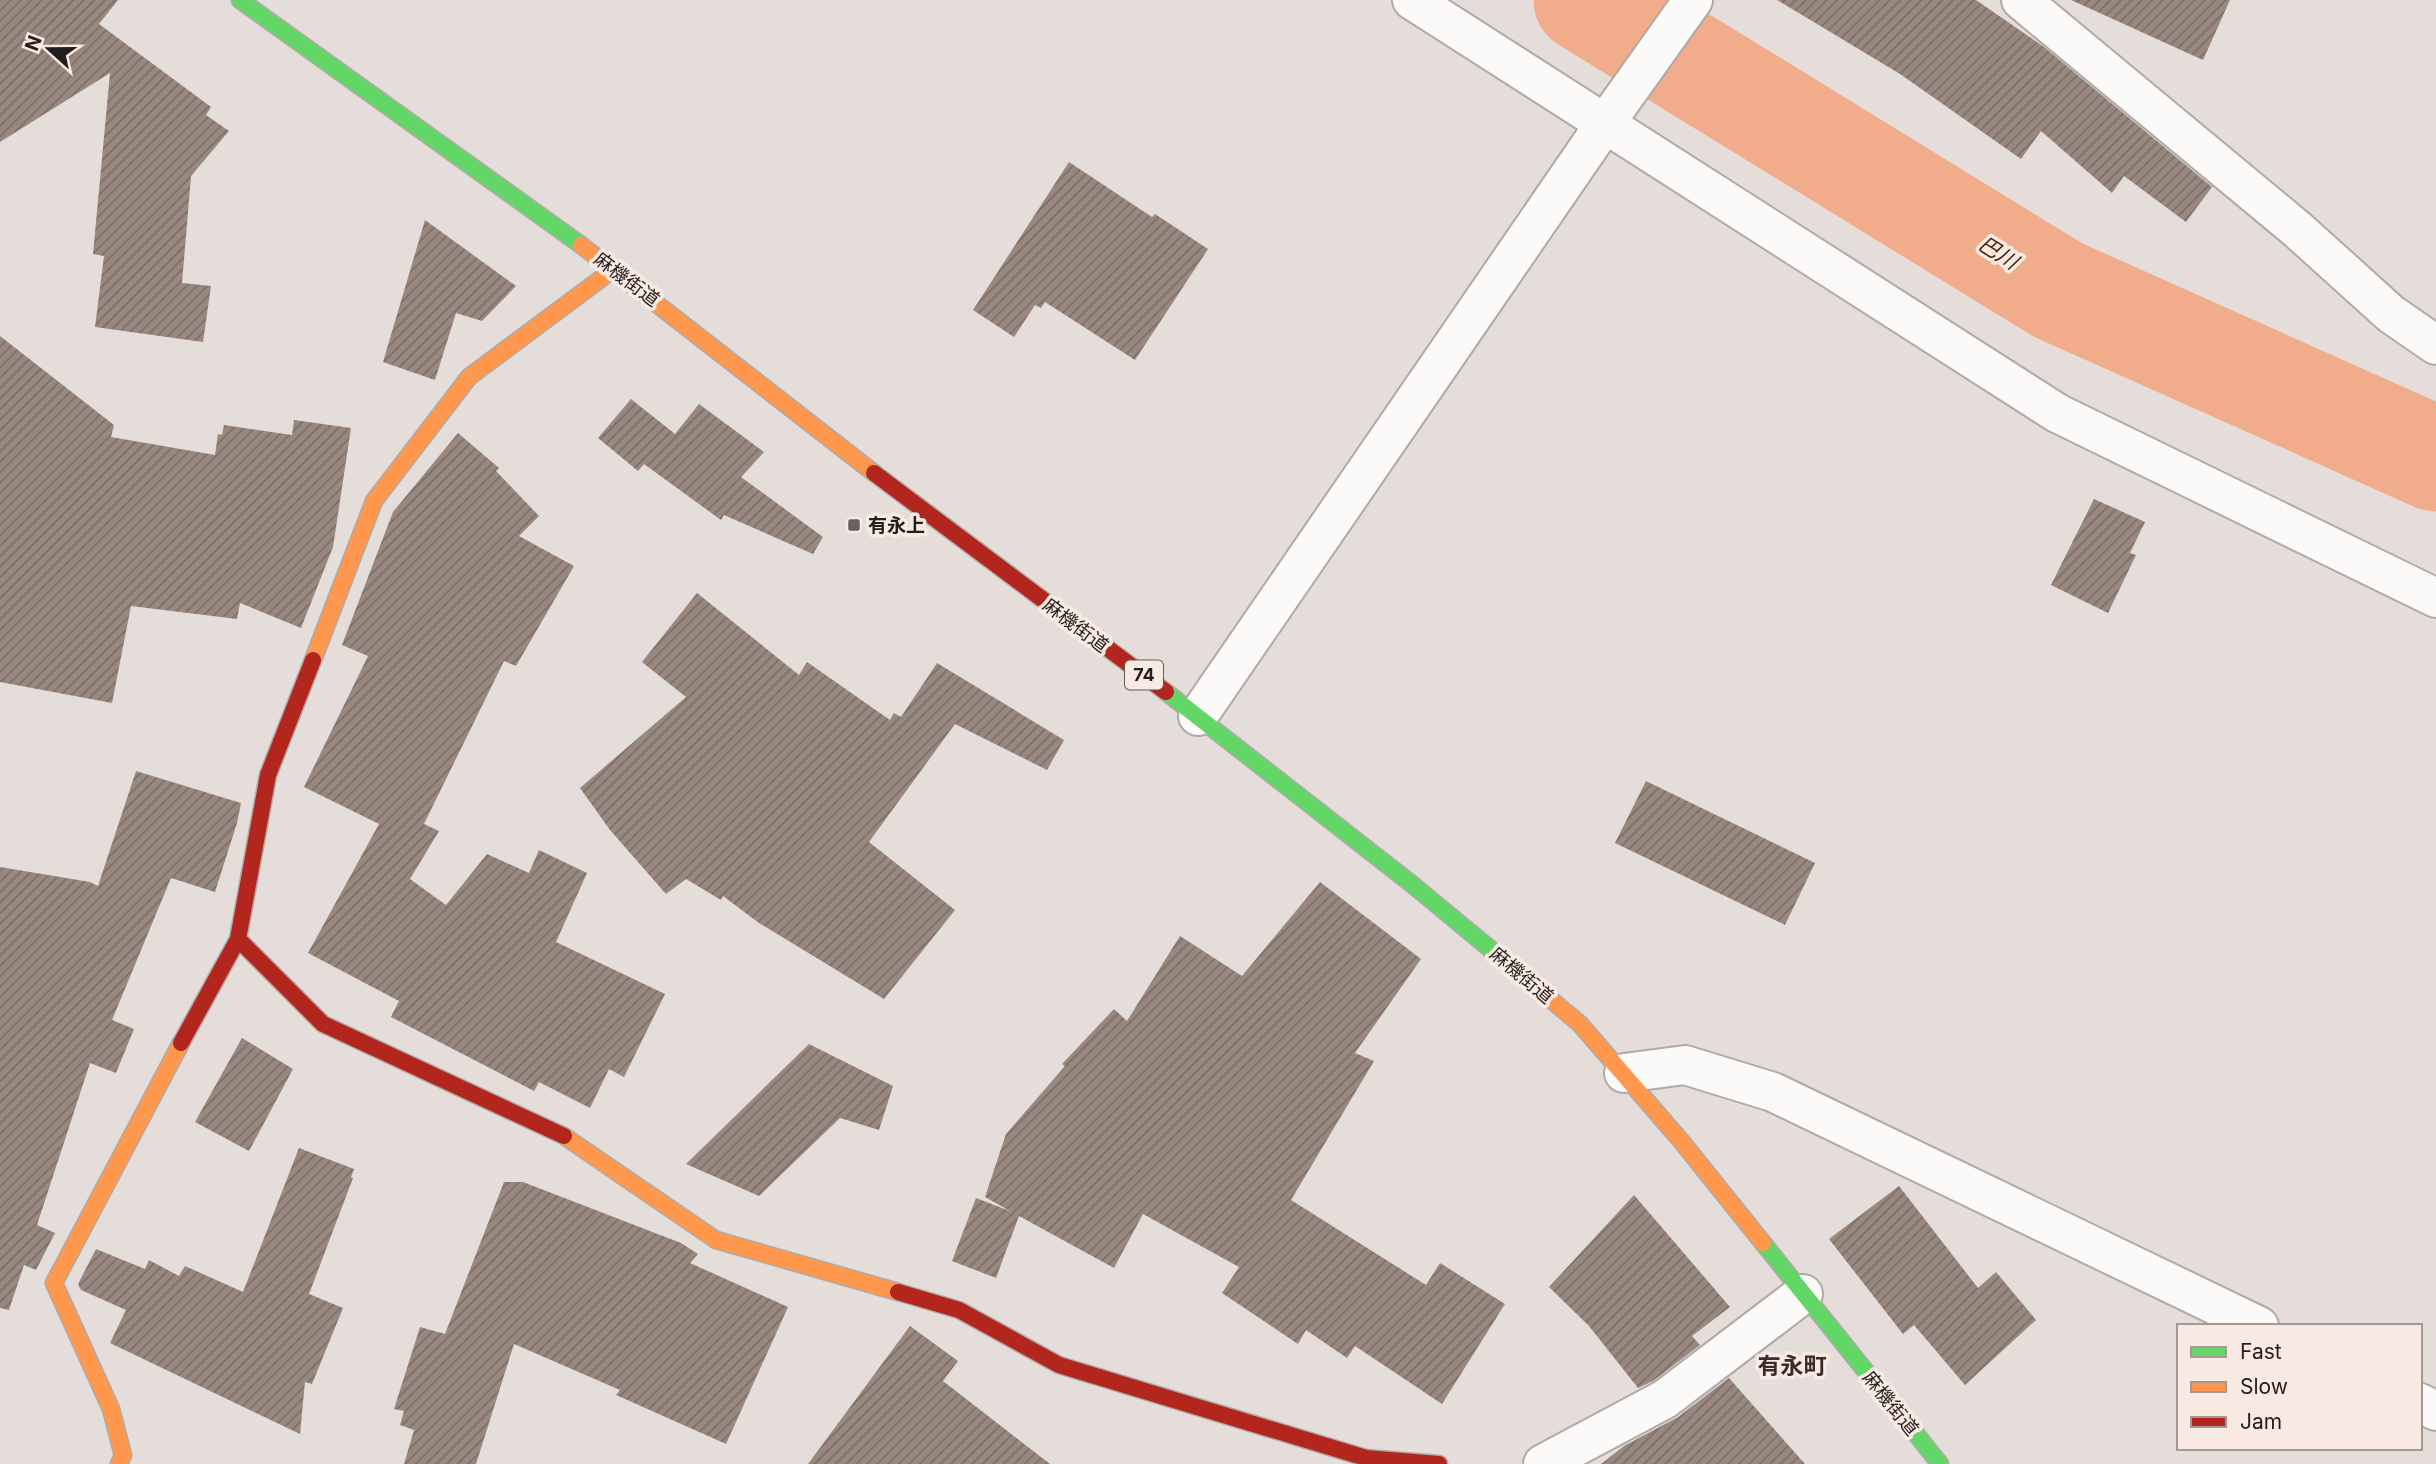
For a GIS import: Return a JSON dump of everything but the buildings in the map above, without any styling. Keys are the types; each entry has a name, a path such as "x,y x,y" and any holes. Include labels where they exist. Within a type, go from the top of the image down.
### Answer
{"street":[{"name":"麻機街道","path":"240,0 614,269 924,512 1198,716 1413,885 1580,1024 1624,1073 1940,1464"},
{"path":"1412,0 2057,413 2436,598"},
{"path":"1198,716 1604,125 1693,0"},
{"path":"2021,0 2298,230 2390,314 2436,345"},
{"path":"119,1464 123,1455 110,1409 54,1283 137,1122 238,939 268,775 374,501 469,377 614,269"},
{"path":"238,939 323,1024 573,1140 716,1240 959,1310 1059,1365 1366,1458 1439,1464"},
{"path":"1624,1073 1685,1065 1773,1092 2255,1324"},
{"path":"1543,1464 1665,1399 1803,1294"}],"waterway":[{"name":"巴川","path":"1586,0 2058,290 2436,459"}],"traffic: fast":[{"path":"240,0 581,245"},
{"path":"1166,692 1413,885 1530,982"},
{"path":"1763,1243 1940,1464"}],"traffic: slow":[{"path":"581,245 874,473"},
{"path":"313,660 374,501 469,377 614,269"},
{"path":"1530,982 1580,1024 1682,1142 1763,1243"},
{"path":"119,1464 123,1455 111,1409 54,1283 181,1043"},
{"path":"564,1136 716,1240 898,1292"}],"traffic: jam":[{"path":"874,473 1166,692"},
{"path":"181,1043 238,939 268,775 313,660"},
{"path":"238,939 323,1024 564,1136"},
{"path":"898,1292 959,1310 1059,1365 1366,1458 1439,1464"}],"place":[{"name":"有永上","path":"854,525"}],"district":[{"name":"有永町","path":"1792,1366"}]}
